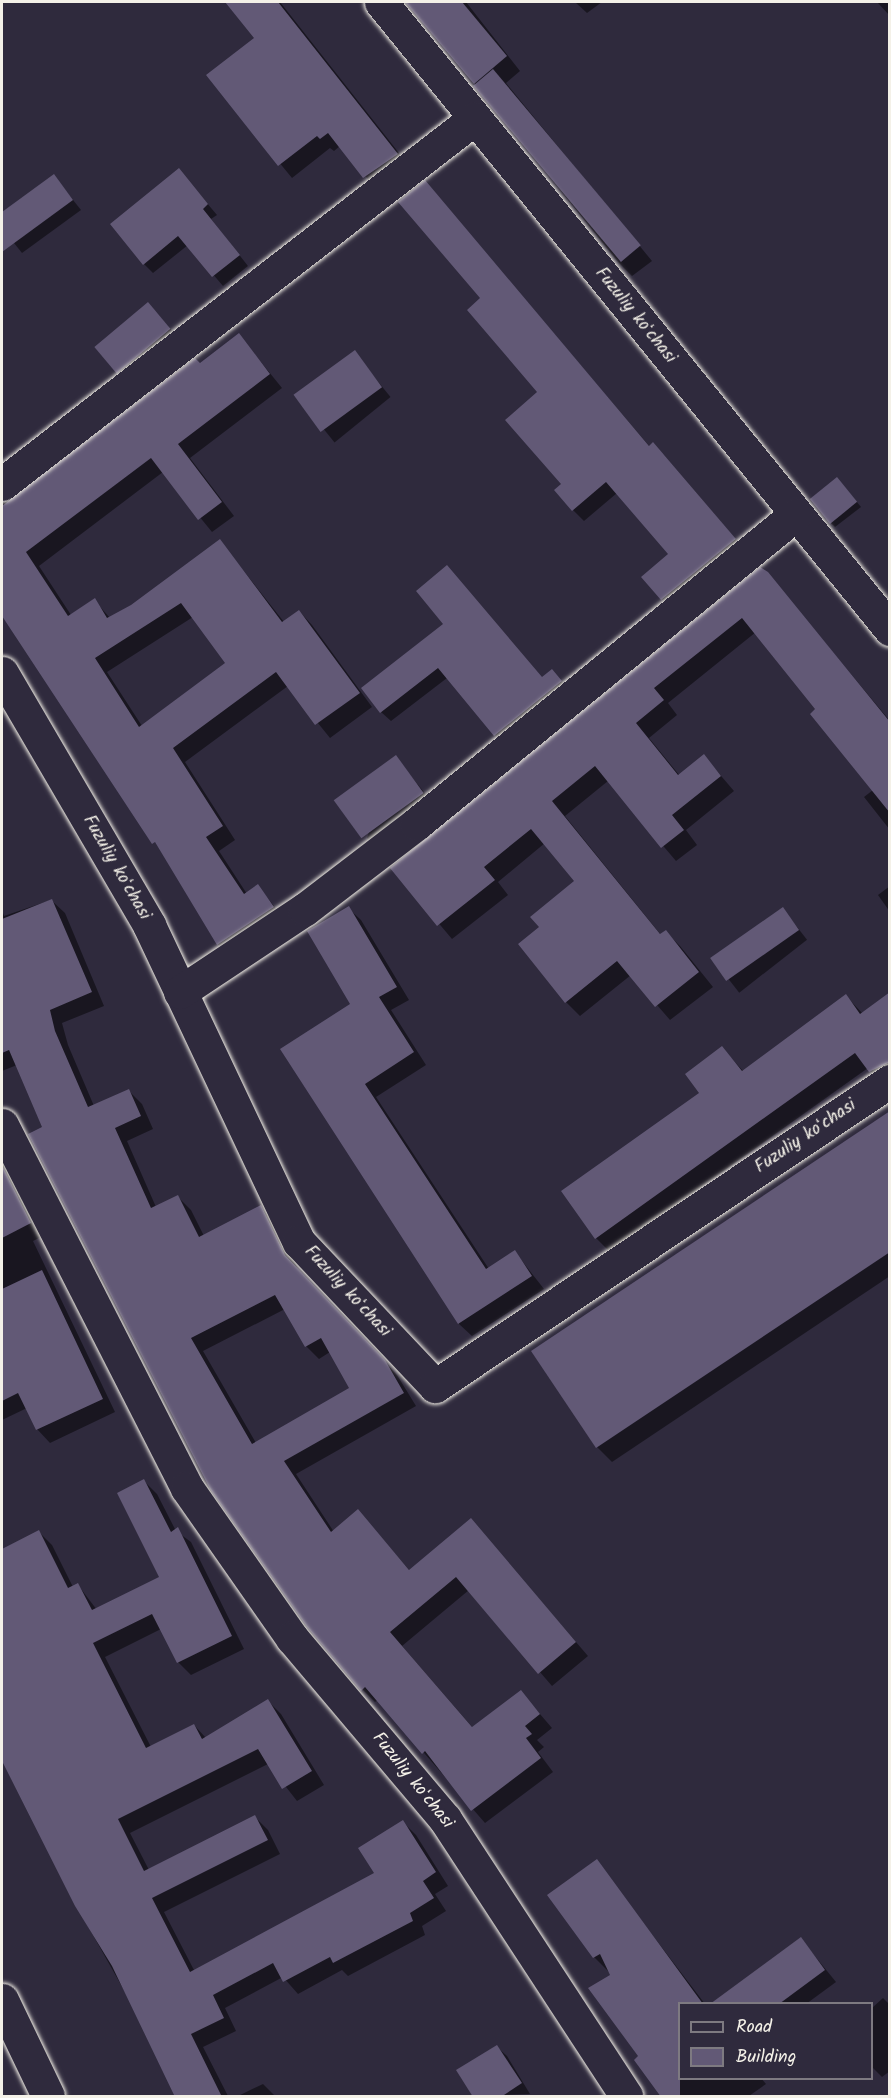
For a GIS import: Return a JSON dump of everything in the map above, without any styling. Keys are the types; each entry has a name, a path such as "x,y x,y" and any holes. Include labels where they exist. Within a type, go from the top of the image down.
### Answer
{"street":[{"name":"Fuzuliy koʻchasi","path":"381,2 890,629"},
{"path":"2,484 476,118"},
{"path":"180,992 305,909 416,824 796,514"},
{"name":"Fuzuliy koʻchasi","path":"2,673 149,924 298,1242 435,1386 890,1081"},
{"name":"Fuzuliy koʻchasi","path":"2,1125 187,1488 292,1638 445,1819 626,2097"},
{"path":"2,2000 48,2097"}],"building":[{"path":"225,2 278,2 398,154 363,178 328,133 320,139 317,136 278,166 206,75 254,38"},
{"path":"405,2 462,2 507,56 474,84"},
{"path":"493,69 641,245 621,262 473,86"},
{"path":"179,168 208,204 203,209 240,255 212,277 178,236 143,265 110,224"},
{"path":"54,174 73,200 2,252 2,212"},
{"path":"425,180 649,446 653,442 736,539 661,600 641,577 668,554 606,482 572,511 554,490 561,484 505,420 537,392 467,310 480,298 398,202"},
{"path":"148,302 170,329 117,374 94,347"},
{"path":"239,333 270,374 178,444 222,502 198,520 151,458 26,552 68,616 95,598 107,618 131,605 220,539 282,622 299,610 360,693 315,725 276,672 173,748 223,826 206,837 244,894 258,884 274,907 217,945 155,842 152,844 2,616 2,506 195,358 200,363","holes":["181,603 225,663 139,727 95,658"]},
{"path":"355,350 382,387 321,432 294,395"},
{"path":"837,477 857,502 830,524 810,499"},
{"path":"447,565 542,677 552,669 562,681 494,736 438,668 380,713 361,688 443,624 416,591"},
{"path":"760,567 768,572 890,722 890,813 810,714 815,709 742,618 654,688 664,700 636,723 678,775 704,754 721,776 672,815 684,830 661,848 595,766 552,801 660,934 666,930 699,972 655,1007 617,961 565,1003 518,944 539,927 530,917 574,881 531,829 484,867 495,880 437,926 390,868"},
{"path":"396,755 424,793 361,838 334,800"},
{"path":"52,899 92,992 50,1010 55,1031 88,1107 129,1089 141,1116 115,1128 151,1208 178,1195 199,1237 261,1205 285,1255 385,1360 404,1393 284,1461 331,1532 358,1509 409,1570 471,1518 576,1642 538,1674 456,1577 390,1632 472,1727 521,1690 540,1714 525,1726 532,1734 526,1738 541,1758 471,1811 425,1751 422,1754 365,1687 361,1691 307,1627 210,1489 28,1134 42,1127 9,1050 2,1053 2,919","holes":["275,1295 305,1347 321,1338 349,1388 252,1444 191,1338"]},
{"path":"349,906 397,987 379,997 414,1052 365,1084 486,1269 515,1250 532,1276 458,1324 280,1049 350,1004 307,931"},
{"path":"783,907 799,930 726,981 710,958"},
{"path":"890,992 890,1062 869,1072 855,1053 595,1239 561,1191 699,1093 685,1074 722,1046 742,1071 846,994 860,1014"},
{"path":"890,1111 890,1252 596,1448 531,1351"},
{"path":"2,1165 31,1223 2,1238"},
{"path":"42,1270 103,1399 36,1430 18,1393 2,1401 2,1289"},
{"path":"144,1479 171,1532 178,1527 232,1636 177,1663 152,1614 93,1643 146,1748 194,1724 202,1739 268,1699 312,1771 282,1789 258,1749 118,1819 144,1871 255,1815 268,1840 152,1898 190,1972 374,1873 358,1848 403,1820 436,1872 423,1881 434,1898 410,1913 413,1921 333,1963 330,1957 283,1982 273,1963 213,1995 224,2018 191,2034 222,2097 175,2097 112,1966 75,1906 2,1761 2,1549 39,1530 68,1588 78,1583 92,1610 159,1577 117,1493"},
{"path":"597,1859 702,2002 678,2002 680,2097 661,2097 634,2060 638,2056 588,1988 610,1975 600,1954 593,1958 547,1895"},
{"path":"801,1937 825,1970 782,2002 713,2002"},
{"path":"497,2045 522,2083 501,2097 473,2097 456,2070"}]}
